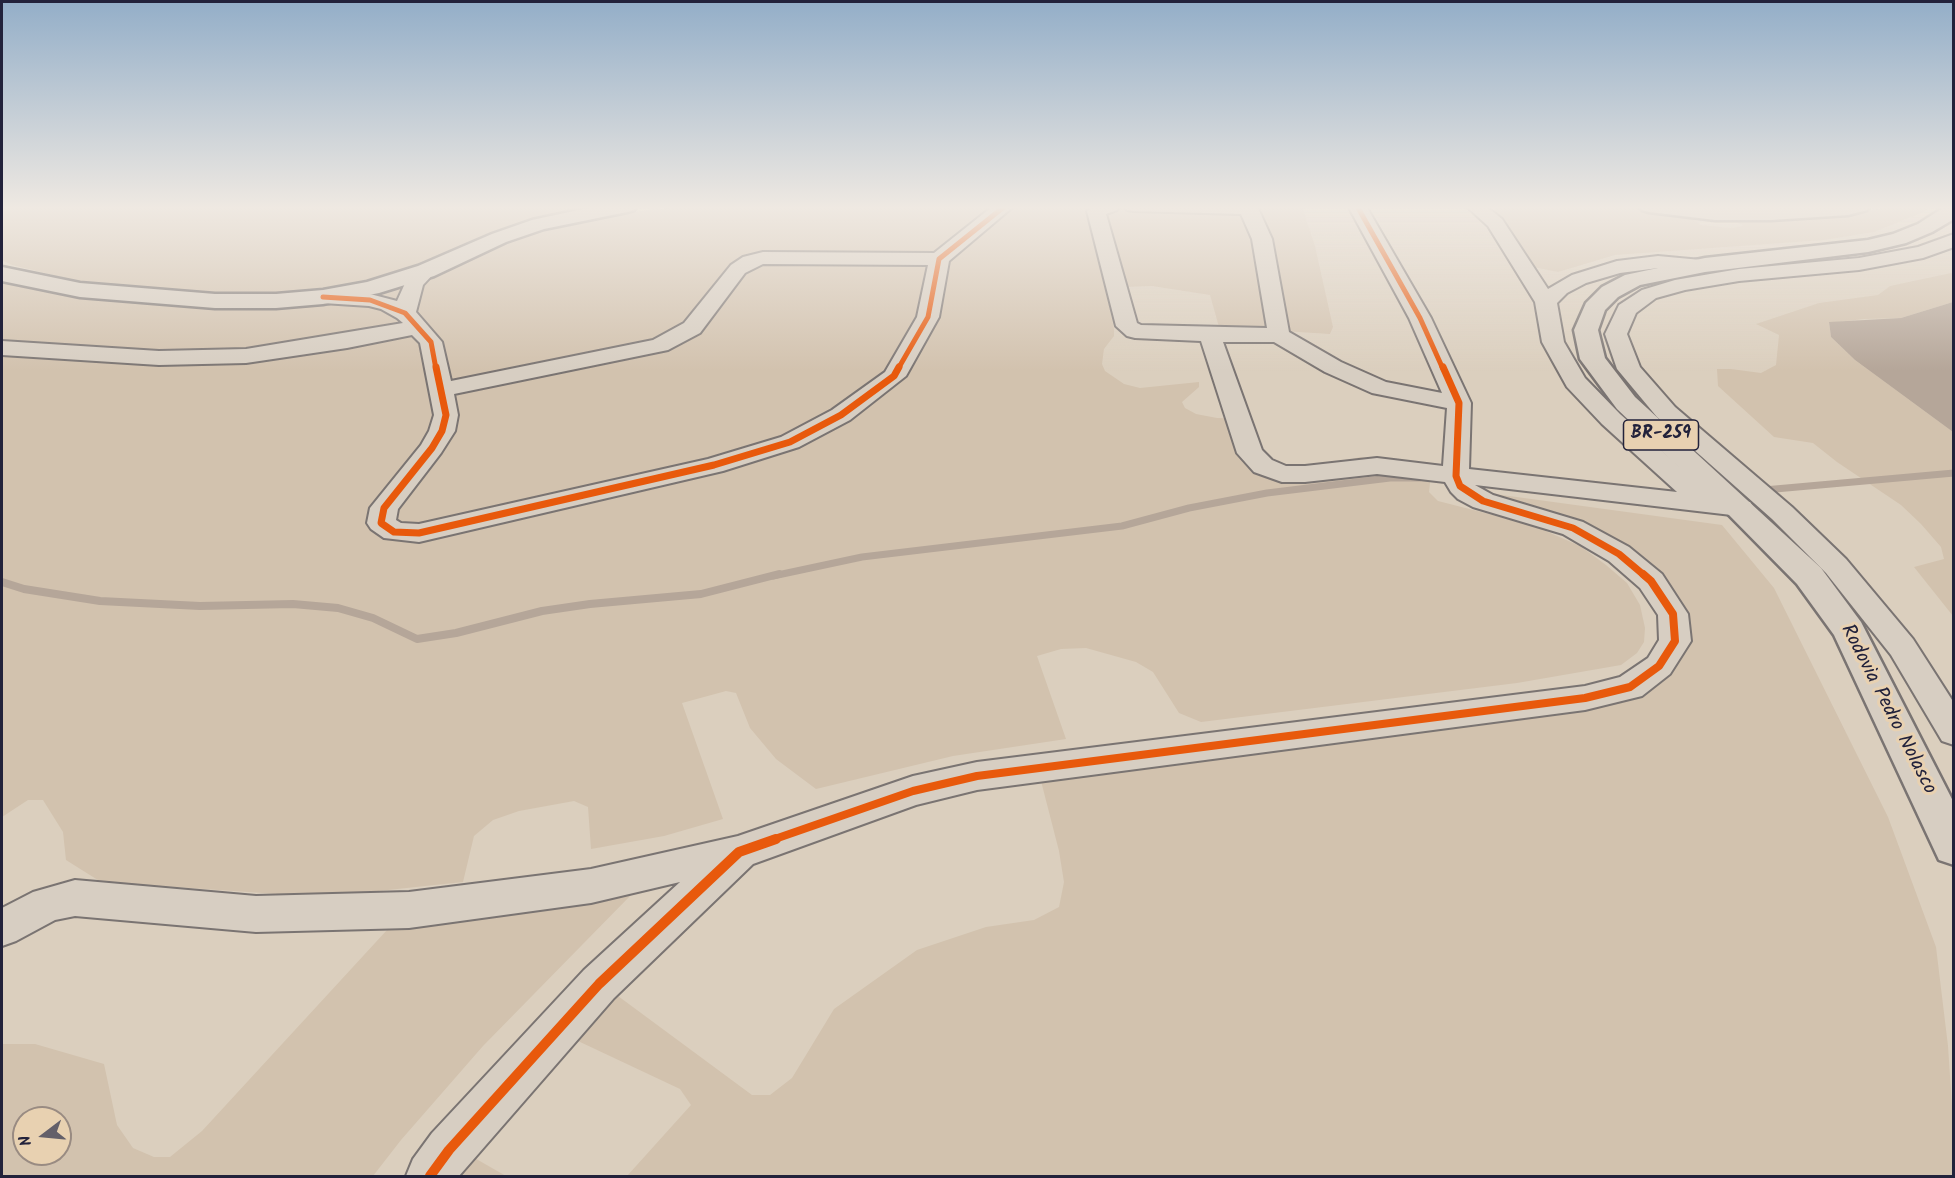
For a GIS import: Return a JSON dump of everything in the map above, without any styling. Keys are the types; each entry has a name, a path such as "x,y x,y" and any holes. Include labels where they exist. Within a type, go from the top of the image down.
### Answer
{"main road":[{"path":"2,274 11,278 80,290 215,301 276,301 323,297 370,288 426,271 448,261"},
{"name":"Rodovia Pedro Nolasco","path":"1740,261 1705,265 1633,280 1610,292 1594,308 1586,330 1593,359 1626,403 1740,508 1809,576 1849,630 1898,727 1953,847"}],"street":[{"path":"441,390 660,345 692,328 738,269 750,261"},
{"path":"323,297 370,300 412,320 431,342 446,415 442,431 432,448 384,508 381,522 394,532 419,533 714,465 790,442 841,415 894,376 928,317 939,261"},
{"path":"1109,261 1127,326 1135,331 1210,335 1279,335 1333,367 1380,388 1459,404"},
{"path":"1266,261 1279,335"},
{"path":"2,928 47,904 75,898 256,914 409,910 591,886 739,852 913,791 977,776 1585,698 1630,687 1659,666 1675,641 1673,614 1651,580 1619,554 1573,528 1483,501 1460,486 1456,476 1459,404 1420,318 1388,261"},
{"path":"1519,261 1546,302 1553,342 1575,382 1611,419 1706,504"},
{"path":"1875,261 1739,275 1682,284 1649,294 1627,310 1616,334 1629,369 1666,412 1782,513 1836,566 1902,647 1953,732"},
{"path":"1546,302 1560,289 1579,279 1617,267 1658,262 1705,265"},
{"path":"1522,266 1540,274 1579,279"},
{"path":"412,320 408,296 414,284 426,271"},
{"path":"2,348 159,358 246,356 347,341 412,320"},
{"path":"1210,335 1250,453 1263,466 1282,474 1305,474 1354,466 1377,466 1740,508"},
{"path":"430,1176 449,1150 599,984 739,852"}],"shaded area":[{"path":"4,261 434,261 373,281 317,291 283,294 230,294 82,282"},
{"path":"464,261 1318,261 1333,327 1330,334 1219,327 1210,295 1152,286 1124,287 1113,289 1107,295 1114,336 1104,349 1102,364 1105,371 1124,384 1140,388 1199,382 1199,387 1182,402 1185,408 1196,414 1217,418 1248,419 1249,466 1320,467 1360,457 1432,464 1429,492 1438,501 1532,525 1580,546 1606,565 1627,583 1640,605 1645,628 1644,642 1637,653 1621,665 1517,683 1201,722 1179,713 1153,672 1136,662 1086,648 1061,649 1037,656 1066,739 953,756 816,789 776,759 750,728 736,693 726,691 682,703 723,819 664,836 591,849 588,807 574,801 519,811 493,820 474,836 463,882 322,897 101,882 66,860 63,832 43,800 28,800 2,817 2,280 59,294 214,306 419,279"},
{"path":"1529,261 1595,261 1558,272 1533,267"},
{"path":"1953,274 1953,302 1901,318 1829,323 1831,337 1855,360 1953,432 1953,616 1914,567 1944,559 1941,547 1921,524 1901,505 1813,443 1774,437 1718,386 1717,369 1761,373 1776,365 1779,335 1756,324 1819,303 1878,295 1890,286"},
{"path":"1954,302 1953,432 1855,360 1831,337 1829,322 1901,318"},
{"path":"1480,492 1722,525 1774,588 1888,817 1936,947 1948,1046 1953,1121 1953,1176 627,1176 691,1105 680,1089 561,1033 601,993 618,996 752,1095 770,1095 792,1078 834,1009 917,950 986,927 1034,920 1059,907 1064,882 1059,851 1041,781 1628,696 1684,647 1653,572"},
{"path":"629,886 632,894 483,1046 401,1140 373,1176 2,1176 2,1044 35,1044 104,1064 117,1125 133,1148 154,1157 170,1157 202,1131 387,930"},
{"path":"461,1154 471,1156 506,1176 442,1176"}],"waterway":[{"path":"1764,490 1954,473"},
{"path":"773,576 862,557 1122,526 1189,508 1267,493 1390,478 1419,478"},
{"path":"2,582 24,589 100,601 200,606 293,604 338,608 373,618 417,639 456,633 542,611 590,604 701,594 779,574"}],"cycle path":[{"path":"323,297 370,300 388,305 405,313 431,342 446,415 442,431 432,448 384,508 381,523 394,532 419,533 714,465 790,442 841,415 894,376 928,317 939,261"},
{"path":"430,1176 449,1150 599,984 739,852 913,791 977,776 1585,698 1630,687 1659,666 1675,641 1673,614 1651,581 1619,554 1573,528 1483,501 1460,486 1456,476 1459,403 1420,318 1388,261"}]}
